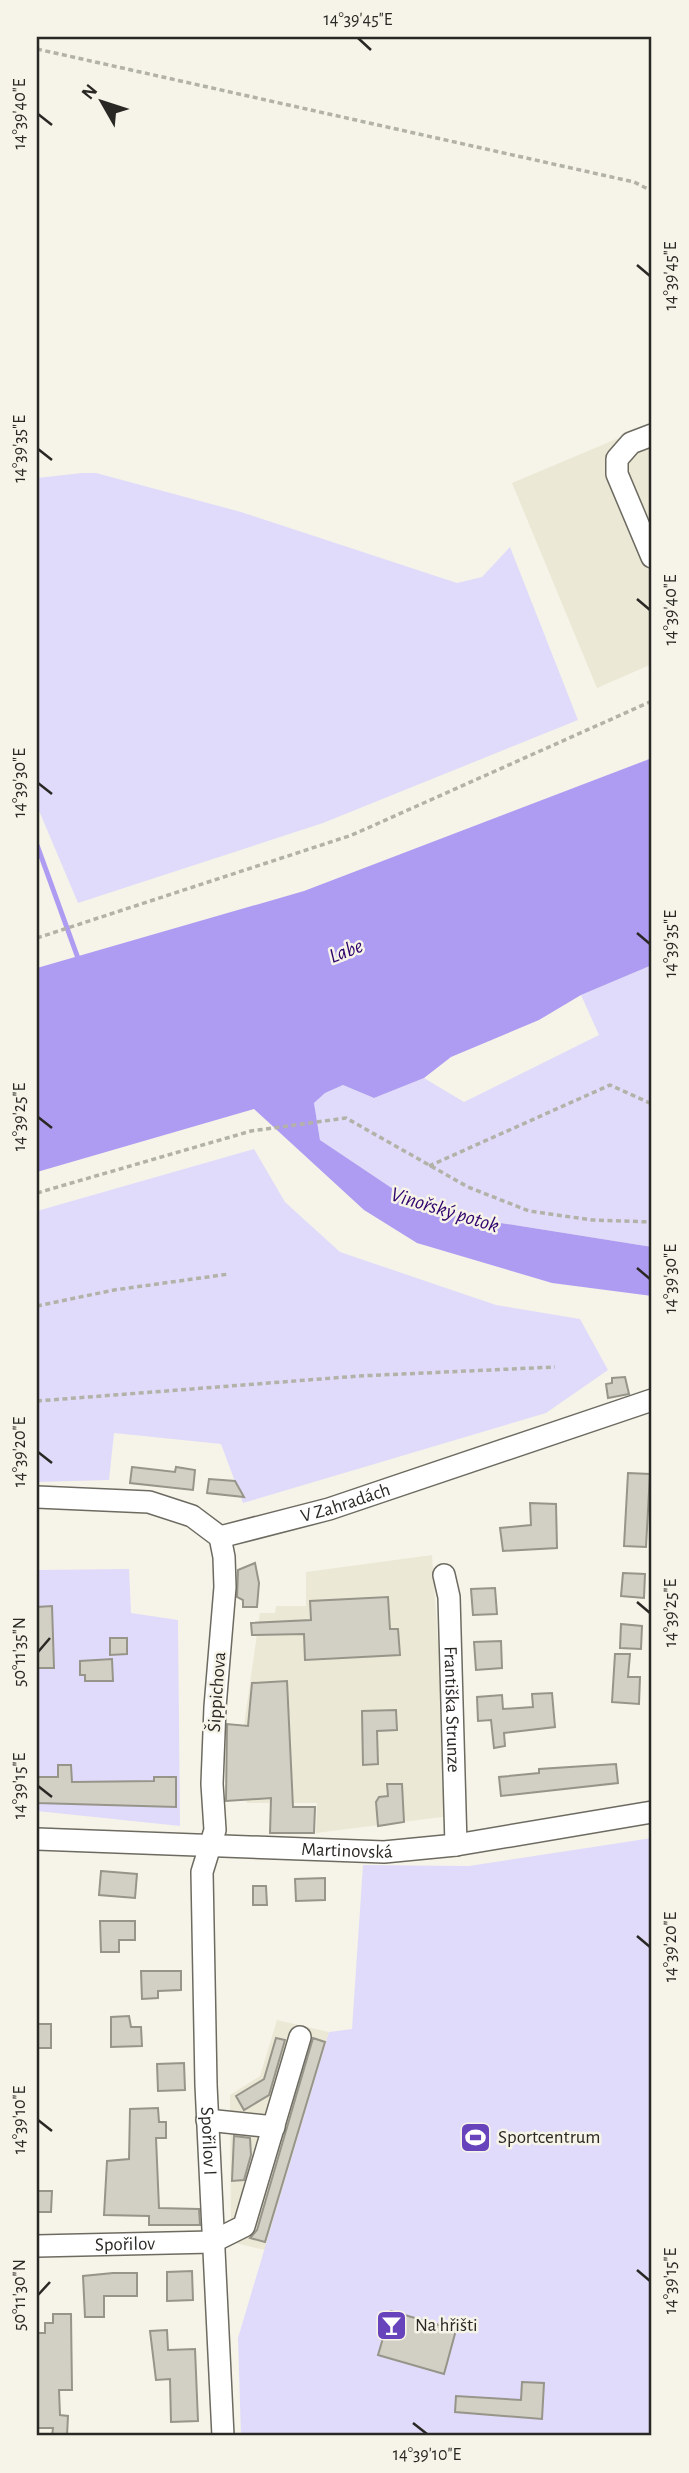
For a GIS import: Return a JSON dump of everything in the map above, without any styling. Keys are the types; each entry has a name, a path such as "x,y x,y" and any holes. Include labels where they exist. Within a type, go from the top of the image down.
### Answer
{"street":[{"path":"652,435 631,443 617,459 617,466 652,557"},
{"name":"V Zahradách","path":"220,1537 329,1509 652,1400"},
{"path":"37,1497 149,1502 192,1516 220,1537"},
{"name":"Šippichova","path":"211,1847 215,1830 212,1784 215,1707 225,1587 220,1537"},
{"name":"Františka Strunze","path":"444,1576 449,1597 456,1844"},
{"name":"Martinovská","path":"37,1839 384,1852 456,1844 652,1812"},
{"name":"Spořilov I","path":"211,1847 202,1872 207,2120 223,2436"},
{"path":"212,2242 244,2226 300,2036"},
{"path":"207,2120 274,2127"},
{"name":"Spořilov","path":"37,2246 212,2242"}],"path":[{"path":"37,49 621,179 652,191"},
{"path":"37,938 352,835 652,701"},
{"path":"429,1166 610,1085 652,1104"},
{"path":"37,1193 251,1131 346,1118 468,1187 529,1211 592,1220 652,1222"},
{"path":"37,1306 114,1290 229,1274"},
{"path":"37,1401 359,1376 555,1367"}],"shaded area":[{"path":"652,424 652,664 597,688 512,483"},
{"path":"96,473 241,512 457,583 482,577 510,547 578,720 323,823 78,903 37,806 37,478"},
{"path":"652,965 652,1247 426,1211 320,1140 314,1103 325,1093 343,1085 374,1098 424,1078 464,1102 599,1035 581,995"},
{"path":"254,1149 285,1202 340,1252 496,1305 580,1319 608,1370 546,1413 243,1503 221,1444 114,1433 109,1480 37,1482 37,1211"},
{"path":"432,1555 450,1816 316,1833 317,1803 247,1803 241,1782 244,1725 260,1613 275,1613 276,1606 306,1606 306,1572"},
{"path":"129,1569 131,1613 178,1620 180,1826 37,1811 37,1570"},
{"name":"Sportcentrum","path":"652,1838 652,2436 241,2436 238,2338 329,2032 352,2029 363,1865 469,1866"},
{"path":"277,2020 329,2032 265,2250 231,2242 230,2095 260,2076"}],"water":[{"name":"Labe","path":"652,758 652,965 581,995 539,1020 451,1057 424,1078 374,1098 343,1085 325,1093 314,1103 320,1140 426,1211 652,1247 652,1296 552,1283 417,1243 364,1210 254,1109 37,1172 37,968 304,891"}],"building":[{"path":"625,1377 629,1394 608,1398 606,1384 612,1383 612,1378"},
{"path":"132,1467 175,1472 176,1467 195,1470 193,1490 130,1483"},
{"path":"628,1473 650,1474 646,1547 624,1546"},
{"path":"209,1479 235,1481 244,1497 207,1493"},
{"path":"530,1503 556,1504 557,1548 503,1551 500,1528 531,1525"},
{"path":"255,1563 259,1583 257,1607 243,1607 243,1600 237,1597 238,1570"},
{"path":"623,1573 645,1574 644,1598 621,1596"},
{"path":"495,1588 497,1614 473,1615 471,1589"},
{"path":"388,1597 390,1629 398,1629 400,1655 305,1660 304,1634 252,1635 251,1623 311,1620 310,1601"},
{"path":"52,1606 54,1668 37,1668 37,1607"},
{"path":"621,1624 642,1626 641,1649 620,1648"},
{"path":"110,1638 127,1638 127,1654 110,1655"},
{"path":"501,1641 502,1668 476,1670 474,1642"},
{"path":"615,1654 630,1654 628,1677 640,1677 639,1704 612,1702"},
{"path":"112,1659 113,1681 85,1681 85,1675 80,1675 80,1661"},
{"path":"287,1681 293,1807 315,1807 314,1833 270,1833 271,1798 226,1801 227,1724 248,1726 252,1683"},
{"path":"552,1693 555,1727 504,1733 505,1746 494,1748 491,1720 478,1721 477,1697 502,1695 503,1709 533,1707 532,1694"},
{"path":"396,1710 397,1730 377,1731 378,1764 363,1765 362,1711"},
{"path":"616,1764 618,1783 501,1796 499,1777 539,1773 539,1769"},
{"path":"58,1765 71,1765 72,1782 154,1781 154,1777 176,1777 176,1807 37,1803 37,1777 58,1777"},
{"path":"387,1784 402,1784 404,1822 378,1826 376,1802 379,1797 388,1796"},
{"path":"101,1871 137,1874 135,1898 99,1895"},
{"path":"325,1878 325,1900 296,1901 295,1879"},
{"path":"253,1886 266,1886 267,1905 253,1905"},
{"path":"100,1921 135,1921 135,1940 119,1940 119,1952 101,1952"},
{"path":"141,1971 181,1971 181,1990 158,1991 158,1998 142,1999"},
{"path":"129,2016 131,2027 141,2027 142,2046 111,2047 111,2017"},
{"path":"37,2024 51,2024 51,2048 37,2048"},
{"path":"276,2038 285,2040 269,2095 244,2110 236,2096 264,2079"},
{"path":"313,2038 325,2042 265,2242 250,2238 257,2230"},
{"path":"184,2063 185,2090 158,2091 157,2064"},
{"path":"158,2108 159,2122 166,2122 166,2138 156,2138 159,2208 199,2209 200,2225 149,2225 149,2216 104,2215 107,2161 129,2159 130,2109"},
{"path":"234,2136 250,2138 251,2155 244,2180 232,2181"},
{"path":"37,2191 52,2191 51,2212 37,2212"},
{"path":"192,2271 193,2300 167,2301 167,2272"},
{"path":"137,2273 137,2296 104,2296 104,2317 85,2317 83,2276"},
{"path":"391,2311 456,2330 444,2374 378,2355"},
{"path":"53,2314 71,2314 72,2390 59,2390 60,2415 68,2416 67,2436 52,2436 53,2428 37,2428 37,2333 45,2333 45,2323 53,2323"},
{"path":"167,2330 168,2350 195,2349 198,2421 171,2422 170,2379 156,2380 150,2331"},
{"path":"522,2382 544,2383 542,2419 455,2412 456,2396 521,2400"}],"waterway":[{"path":"37,845 79,961"}],"place":[{"name":"Sportcentrum","path":"475,2137"},
{"name":"Na hřišti","path":"392,2325"}],"water label":[{"name":"Vinořský potok","path":"445,1210"}]}
